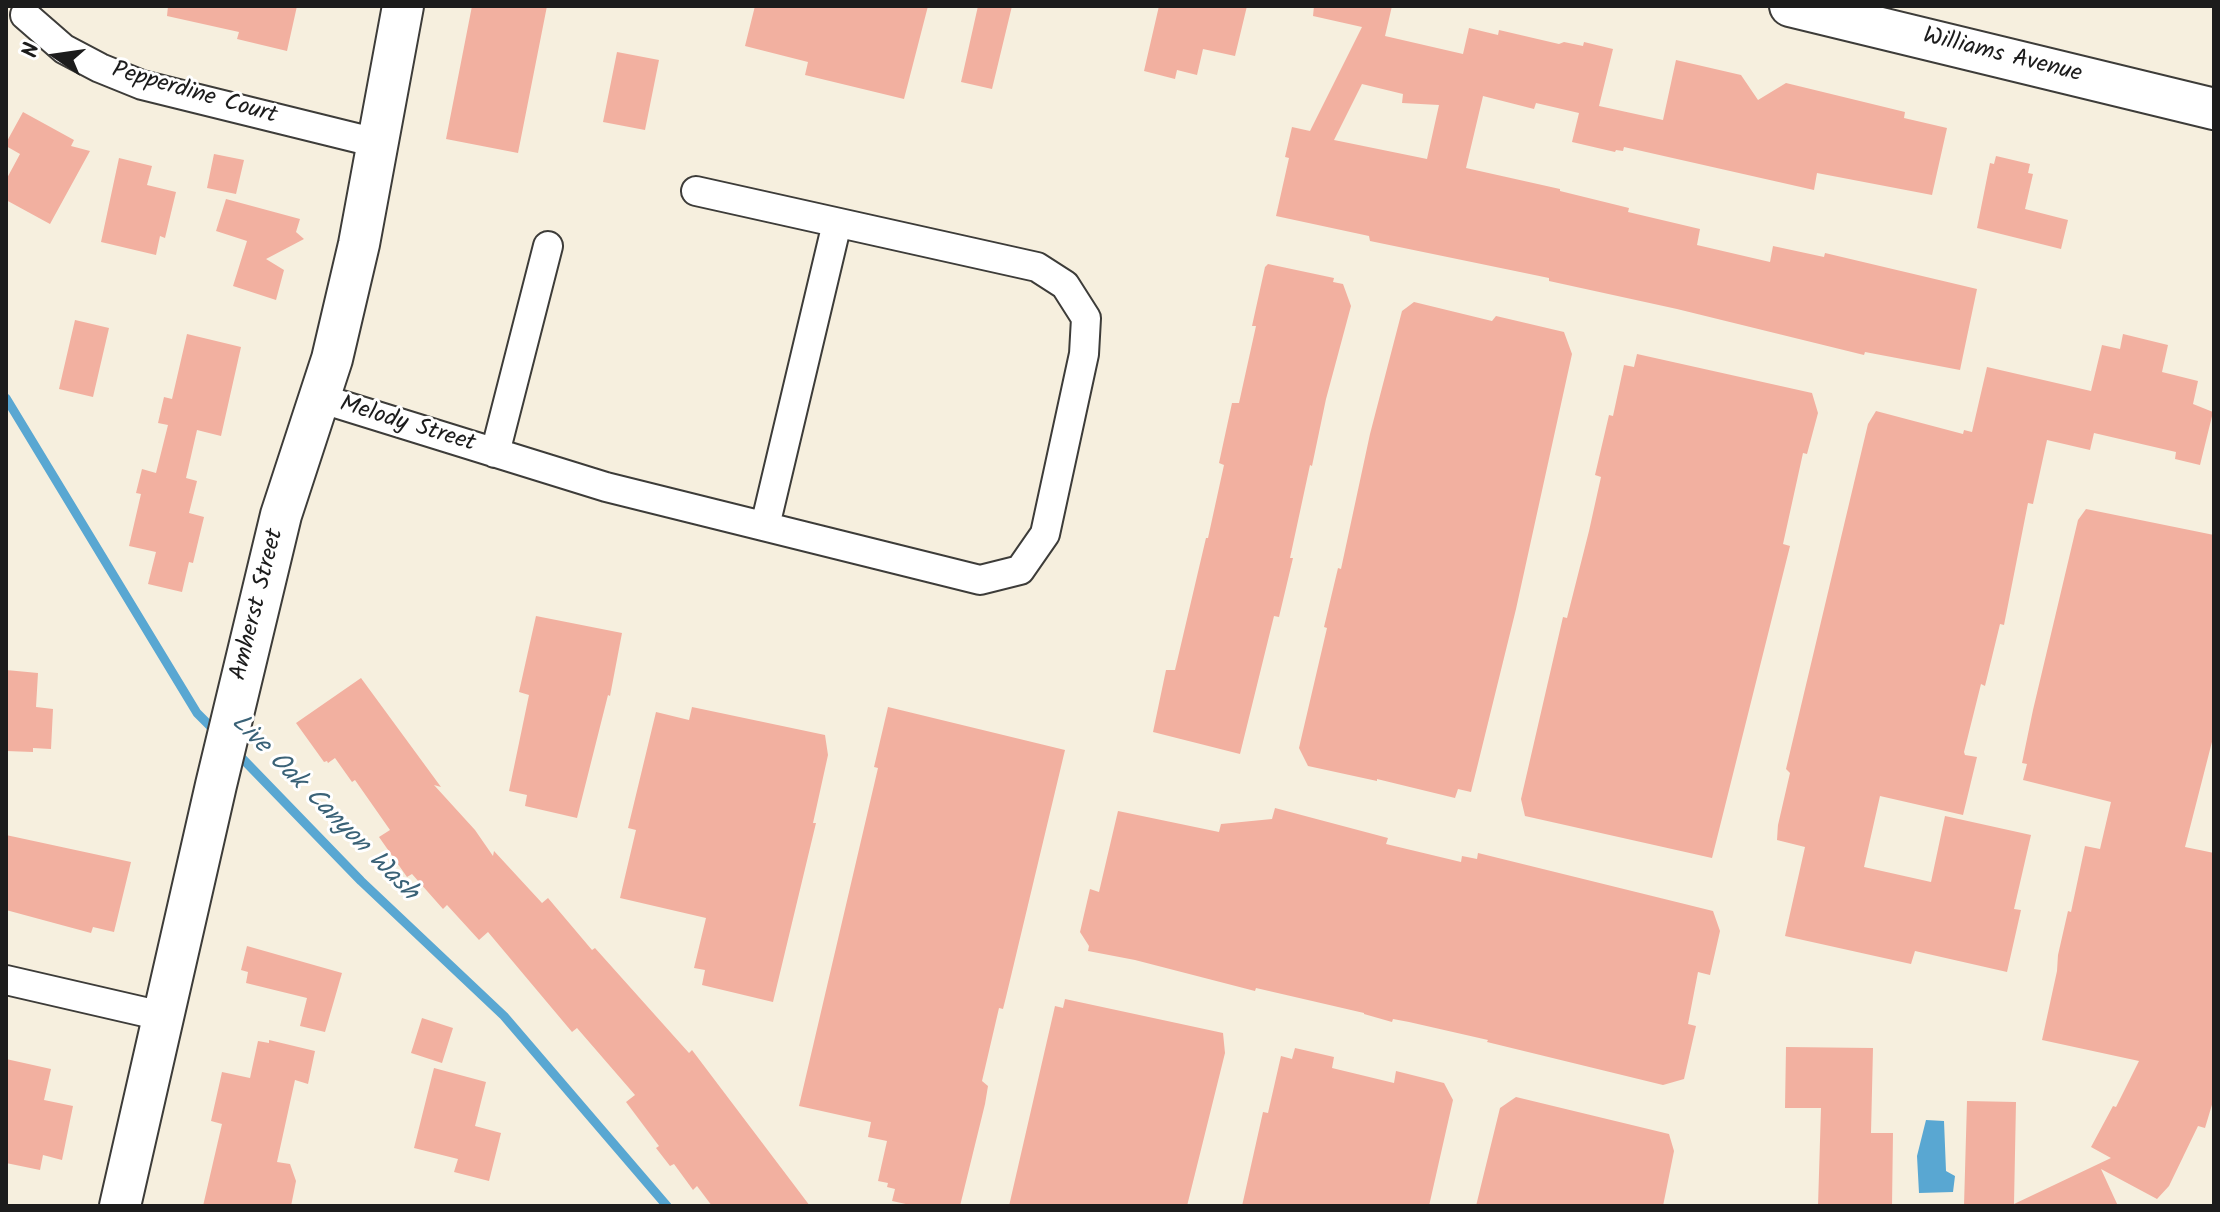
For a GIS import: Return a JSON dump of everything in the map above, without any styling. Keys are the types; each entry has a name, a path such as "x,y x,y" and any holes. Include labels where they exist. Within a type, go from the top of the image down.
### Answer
{"street":[{"name":"Amherst Street","path":"120,1206 281,515 332,359 359,244 403,6"},
{"name":"Williams Avenue","path":"1790,6 2214,109"},
{"name":"Pepperdine Court","path":"25,15 64,49 142,85 377,143"},
{"name":"Melody Street","path":"319,398 606,487 980,580 1020,570 1045,534 1084,354 1086,318 1065,285 1037,267 696,191"},
{"path":"765,526 837,223"},
{"path":"495,453 548,246"},
{"path":"6,980 162,1016"}],"water":[{"path":"1926,1120 1944,1121 1946,1171 1955,1176 1953,1192 1919,1193 1917,1156"}],"building":[{"path":"168,6 297,6 287,51 237,39 239,32 167,16"},
{"path":"472,6 547,6 518,153 446,139"},
{"path":"755,6 928,6 904,99 805,75 808,62 745,46"},
{"path":"978,6 1012,6 992,89 961,82"},
{"path":"1159,6 1247,6 1235,56 1203,49 1197,75 1177,70 1175,79 1144,71"},
{"path":"1314,6 1392,6 1385,36 1463,54 1469,28 1498,35 1499,30 1559,44 1564,42 1583,46 1584,42 1613,49 1599,106 1663,120 1676,60 1741,75 1758,100 1786,83 1905,112 1904,118 1947,128 1932,195 1817,173 1814,190 1624,147 1623,151 1615,152 1572,142 1579,113 1536,103 1534,109 1483,96 1466,168 1560,189 1629,208 1628,212 1700,229 1697,245 1770,262 1773,246 1824,257 1825,253 1977,289 1960,370 1865,352 1864,355 1549,281 1549,278 1370,241 1369,236 1276,216 1289,158 1285,157 1292,127 1310,131 1362,27 1313,16","holes":["1362,84 1403,94 1402,103 1439,105 1427,159 1334,140"]},
{"path":"617,52 659,60 645,130 603,122"},
{"path":"23,112 74,140 71,146 90,151 50,224 6,200 6,180 20,154 6,143"},
{"path":"214,154 244,160 236,194 207,188"},
{"path":"1996,156 2030,164 2028,173 2033,174 2025,209 2068,220 2061,249 1977,228 1990,163 1994,164"},
{"path":"119,158 152,166 147,185 176,192 165,238 160,236 156,255 101,242"},
{"path":"226,199 300,219 296,232 304,239 266,259 284,270 276,300 233,286 247,241 216,231"},
{"path":"1268,264 1334,278 1333,282 1343,284 1351,306 1310,465 1279,617 1274,616 1240,754 1153,732 1166,670 1175,670 1208,538 1224,465 1219,463 1232,403 1239,403 1256,326 1252,326"},
{"path":"1414,302 1492,321 1496,316 1564,332 1572,354 1516,609 1471,792 1458,789 1455,798 1308,766 1299,748 1370,434 1402,311"},
{"path":"75,320 109,328 93,397 59,389"},
{"path":"187,334 241,347 221,436 197,430 186,478 197,481 189,513 204,517 182,592 148,584 156,552 129,546 141,494 136,493 142,469 156,473 168,425 158,423 164,397 172,399"},
{"path":"2123,334 2168,345 2162,372 2198,381 2193,404 2213,412 2200,465 2175,459 2176,452 2094,433 2090,450 2047,440 2033,504 2028,503 2004,625 2000,624 1985,686 1981,684 1964,752 1965,755 1977,757 1963,815 1880,796 1864,867 1931,882 1945,816 2031,835 2014,909 2021,910 2007,972 1915,951 1911,964 1785,936 1805,847 1777,840 1790,773 1786,769 1868,424 1876,411 1963,434 1964,430 1972,432 1987,367 2091,391 2102,345 2120,349"},
{"path":"1637,354 1812,393 1818,413 1807,454 1803,453 1783,544 1790,546 1712,858 1525,816 1521,799 1563,617 1567,618 1589,531 1601,477 1595,475 1609,415 1613,416 1624,365 1634,367"},
{"path":"2086,509 2214,535 2214,734 2185,847 2214,853 2214,1098 2205,1128 2198,1126 2169,1186 2157,1199 2101,1169 2118,1206 1964,1206 1967,1101 2016,1102 2014,1204 2111,1158 2091,1147 2139,1061 2042,1040 2058,955 2085,846 2100,849 2111,802 2023,780 2027,764 2022,763 2033,710 2078,520"},
{"path":"536,616 622,633 610,696 577,818 525,806 527,795 509,791 529,695 519,692"},
{"path":"6,670 38,673 36,707 53,709 51,749 6,751"},
{"path":"361,678 441,787 434,785 475,830 493,856 494,851 542,903 548,898 592,950 595,948 689,1053 692,1050 810,1206 712,1206 697,1186 693,1190 674,1164 670,1166 656,1148 659,1146 626,1102 635,1095 577,1028 572,1032 488,932 479,940 447,905 443,909 412,874 407,877 379,837 390,830 355,780 352,782 335,758 324,762 296,723"},
{"path":"692,707 825,735 828,755 813,823 816,823 773,1002 702,985 705,970 694,968 706,918 620,898 636,830 628,828 656,712 689,720"},
{"path":"888,707 1065,750 1003,1009 999,1008 982,1081 988,1086 985,1104 960,1206 915,1206 892,1201 895,1189 887,1187 888,1183 878,1181 887,1141 868,1137 871,1122 799,1106 878,768 874,767"},
{"path":"1275,808 1388,838 1386,844 1461,862 1462,856 1477,859 1478,853 1713,911 1720,931 1710,975 1698,972 1688,1024 1696,1026 1684,1079 1663,1085 1488,1040 1393,1019 1392,1022 1088,951 1089,946 1080,932 1090,889 1099,892 1118,811 1219,832 1221,824 1272,819"},
{"path":"6,835 131,862 114,932 93,927 91,933 6,910"},
{"path":"247,946 342,973 325,1032 300,1026 307,998 246,983 248,972 241,970"},
{"path":"1065,999 1223,1033 1225,1053 1187,1206 1009,1206 1055,1006 1063,1008"},
{"path":"422,1018 453,1028 442,1063 411,1053"},
{"path":"269,1040 315,1051 308,1084 295,1080 277,1162 290,1164 296,1181 291,1206 203,1206 222,1124 211,1121 222,1072 250,1078 258,1041 269,1043"},
{"path":"1786,1047 1873,1048 1871,1133 1893,1133 1892,1206 1818,1206 1821,1108 1785,1108"},
{"path":"1295,1048 1334,1057 1332,1068 1394,1083 1396,1071 1444,1083 1453,1100 1429,1206 1242,1206 1263,1112 1268,1113 1281,1056 1292,1059"},
{"path":"6,1059 51,1069 44,1100 73,1106 62,1160 43,1155 40,1170 6,1163"},
{"path":"434,1068 486,1082 475,1126 501,1133 489,1181 454,1172 458,1159 414,1148"},
{"path":"1516,1097 1669,1134 1674,1151 1663,1206 1476,1206 1500,1108"}],"waterway":[{"name":"Live Oak Canyon Wash","path":"6,398 197,713 217,733"},
{"name":"Live Oak Canyon Wash","path":"236,752 361,881 504,1016 667,1206"}]}
